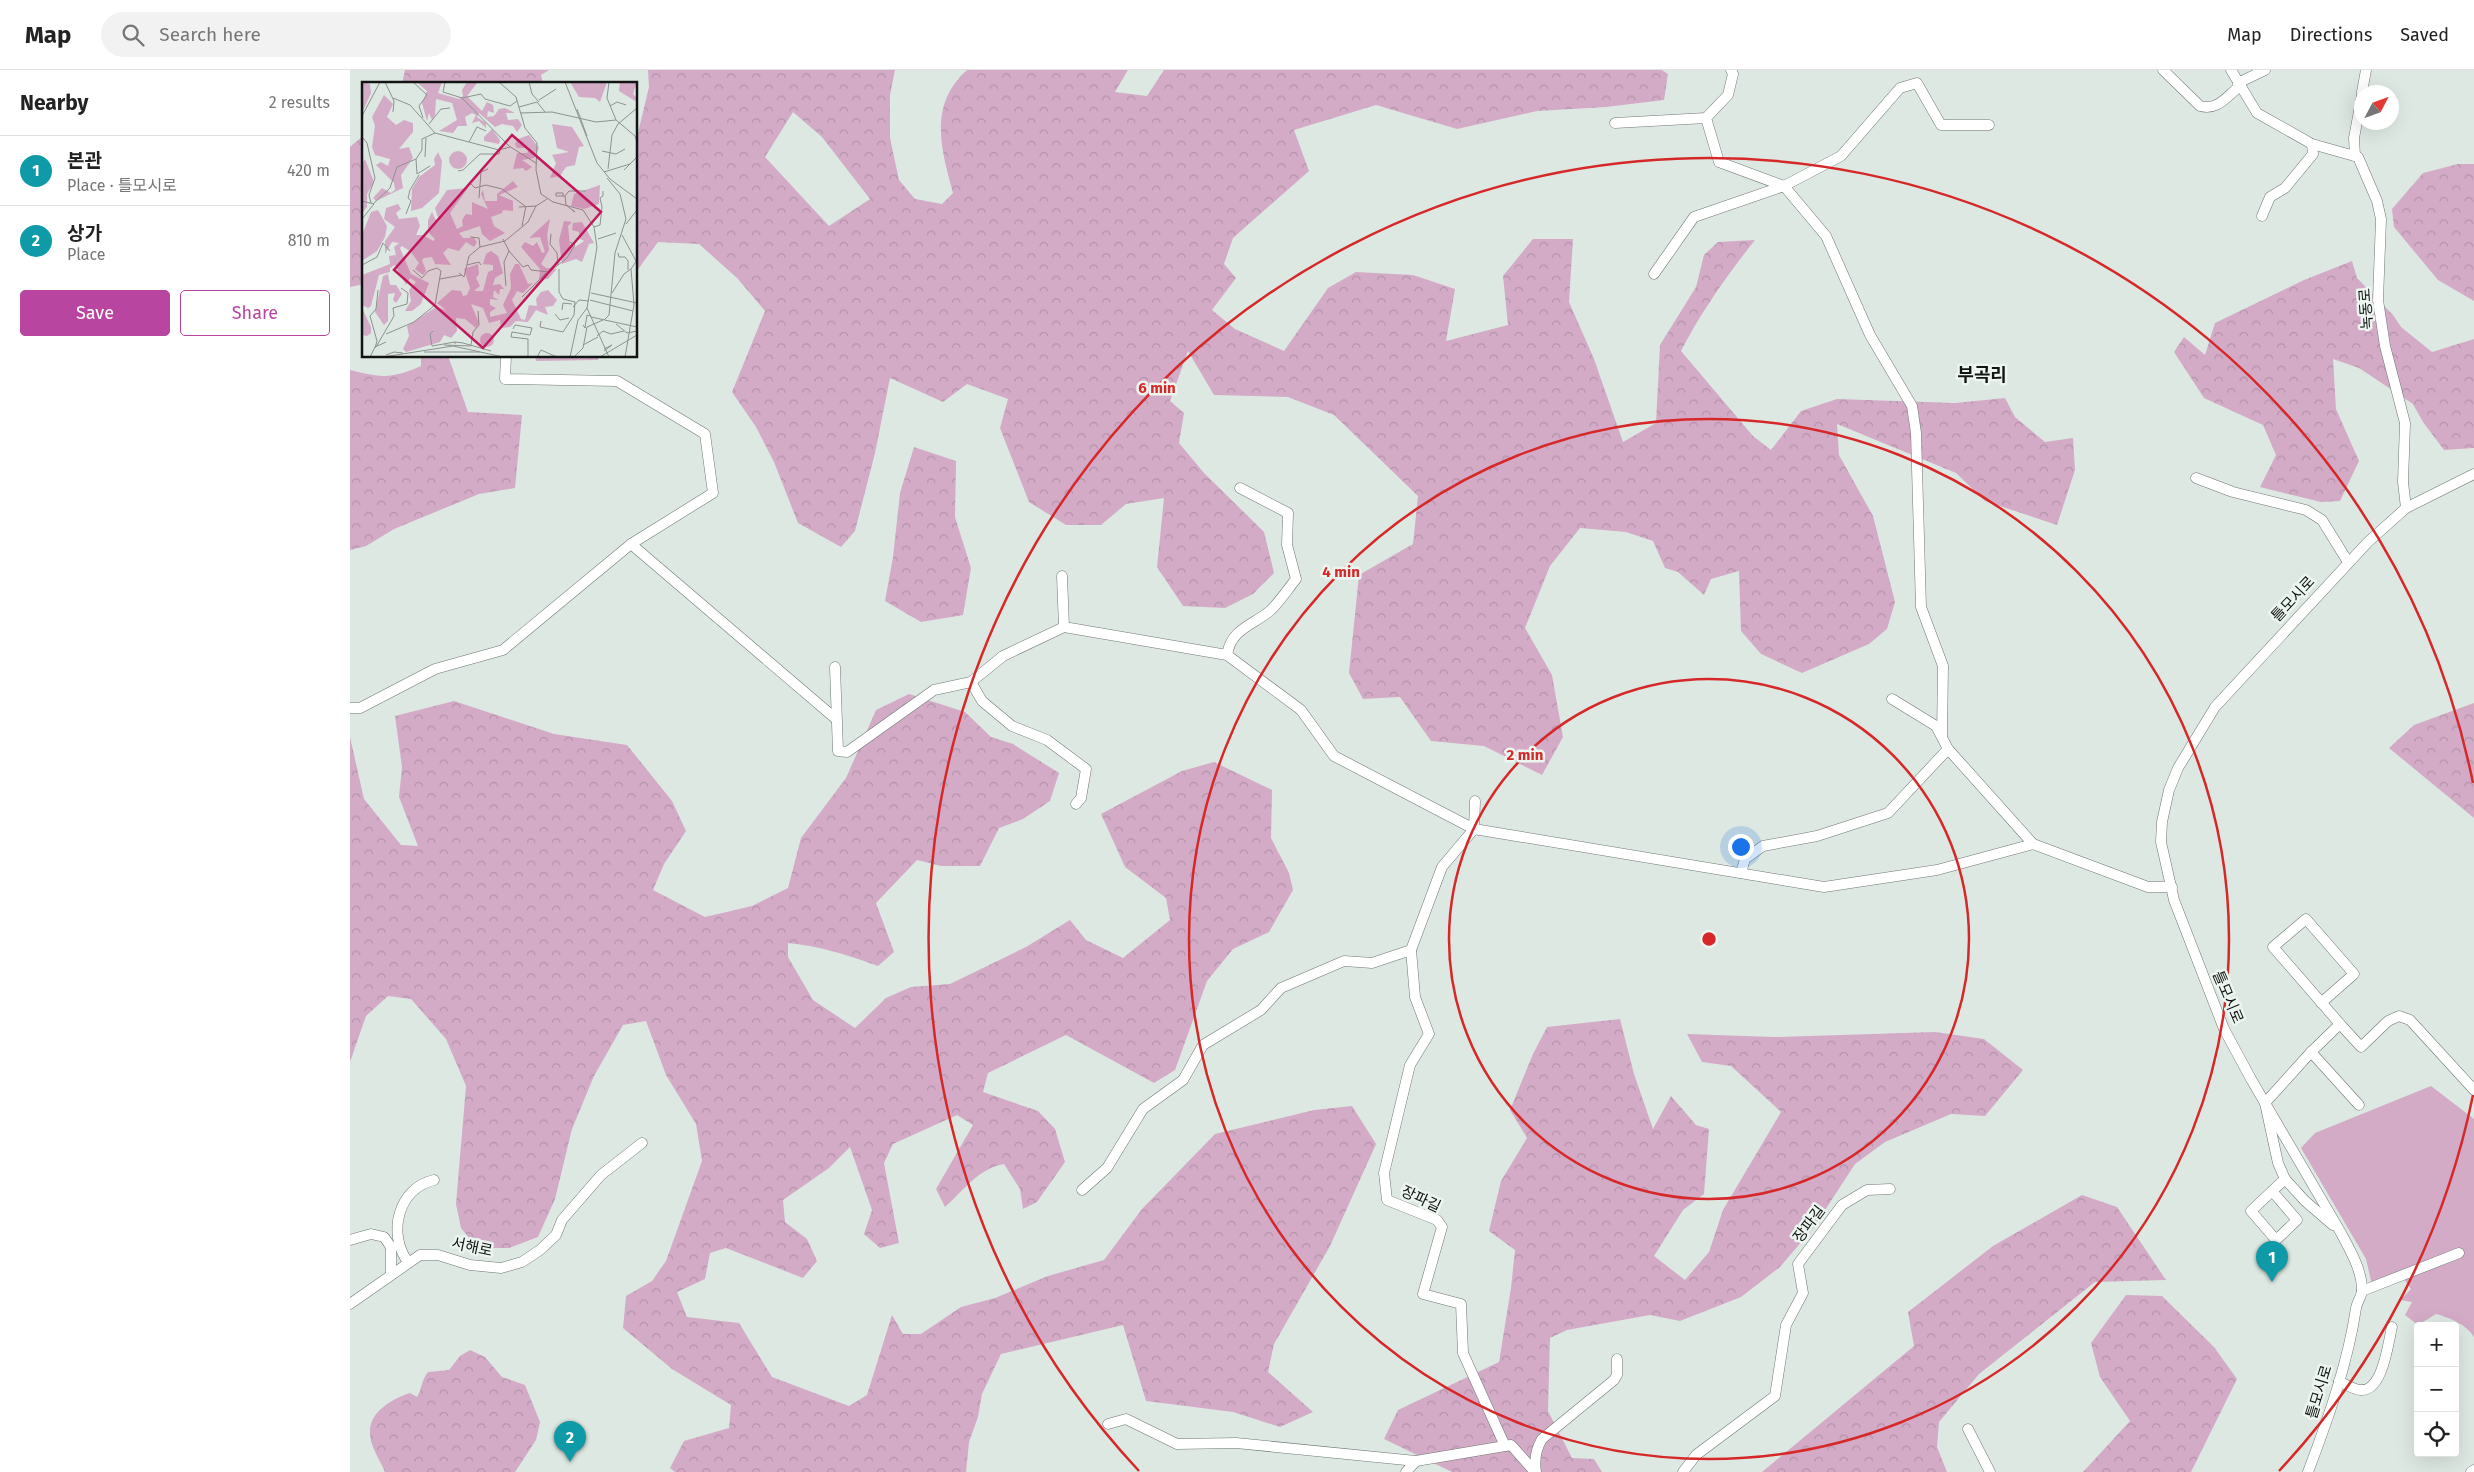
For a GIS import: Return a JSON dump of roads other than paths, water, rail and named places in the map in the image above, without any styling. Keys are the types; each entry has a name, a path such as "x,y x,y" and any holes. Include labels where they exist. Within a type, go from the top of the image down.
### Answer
{"street":[{"path":"1615,123 1706,118 1728,95 1733,74 1730,70"},
{"path":"2163,70 2200,106 2205,107 2220,103 2239,84 2265,70"},
{"path":"2231,70 2257,113 2312,144 2355,156 2355,130"},
{"path":"2364,85 2366,70"},
{"path":"1654,274 1694,216 1784,186 1841,156 1900,88 1917,83 1940,124 1989,125"},
{"path":"1706,118 1719,162 1784,186 1826,236 1870,335 1912,406 1916,433 1921,607 1943,666 1942,736"},
{"path":"2262,216 2270,197 2285,188 2313,154 2312,144"},
{"name":"녹동로","path":"2355,156 2358,157 2377,201 2381,219 2378,300 2385,346 2405,423 2403,482 2406,508"},
{"path":"350,708 360,708 435,669 503,650 631,544 713,493 705,434 617,381 505,379 506,358"},
{"name":"틀모시로","path":"2308,1472 2339,1381 2355,1323 2356,1305 2362,1291 2353,1255 2224,1029 2174,900 2161,842 2162,822 2169,790 2178,768 2214,706 2348,562 2406,508 2474,474"},
{"path":"2196,478 2233,492 2306,510 2322,520 2348,562"},
{"path":"1227,655 1228,647 1239,630 1271,610 1296,579 1287,545 1288,513 1240,488"},
{"path":"631,544 836,719"},
{"path":"1062,576 1064,627"},
{"path":"835,667 838,750 846,752 934,690 971,682 1003,656 1064,627 1227,655 1301,710 1334,756 1474,829 1824,887 1937,870 2033,844"},
{"path":"971,682 982,701 1012,726 1047,740 1086,769 1080,798 1076,804"},
{"path":"1892,699 1936,726 1948,749 1971,772 2033,844 2148,886 2172,887"},
{"path":"1741,873 1745,859 1763,846 1817,836 1888,813 1948,749"},
{"path":"1082,1190 1107,1168 1143,1109 1183,1080 1203,1046 1261,1010 1281,988 1344,961 1372,964 1411,950 1442,868 1474,829 1475,801"},
{"path":"2321,1003 2354,974 2306,919 2272,948 2321,1003 2361,1047 2388,1021 2399,1016 2410,1020 2474,1090"},
{"name":"장파길","path":"1411,950 1415,997 1429,1034 1410,1065 1384,1173 1387,1200 1437,1220 1442,1228 1422,1294 1461,1304 1463,1353 1505,1446 1511,1446 1536,1472"},
{"path":"2340,1024 2311,1052 2265,1103 2278,1163 2285,1178 2305,1201 2341,1233"},
{"path":"2311,1052 2359,1105"},
{"name":"서해로","path":"350,1304 420,1255 438,1255 470,1265 501,1268 522,1262 540,1250 556,1235 562,1220 601,1175 642,1143"},
{"path":"2272,1191 2297,1220 2276,1240 2251,1211 2285,1178"},
{"path":"408,1262 398,1245 397,1229 401,1209 421,1183 434,1180"},
{"name":"장파길","path":"1683,1472 1696,1455 1775,1396 1786,1325 1803,1293 1798,1264 1842,1205 1867,1190 1890,1189"},
{"path":"350,1240 371,1234 384,1237 391,1247 391,1274"},
{"path":"2362,1291 2459,1253"},
{"path":"2339,1381 2361,1390 2371,1388 2378,1380 2392,1327"},
{"name":"장파길","path":"1536,1472 1534,1463 1538,1446 1542,1439 1614,1380 1617,1375 1617,1359"},
{"path":"1108,1424 1126,1419 1177,1444 1236,1443 1416,1461 1505,1446"},
{"path":"1968,1429 1990,1472"},
{"path":"1406,1472 1416,1461"}],"place":[{"name":"본관","path":"2272,1282"},
{"name":"상가","path":"570,1462"}],"district":[{"name":"부곡리","path":"1982,375"}]}
